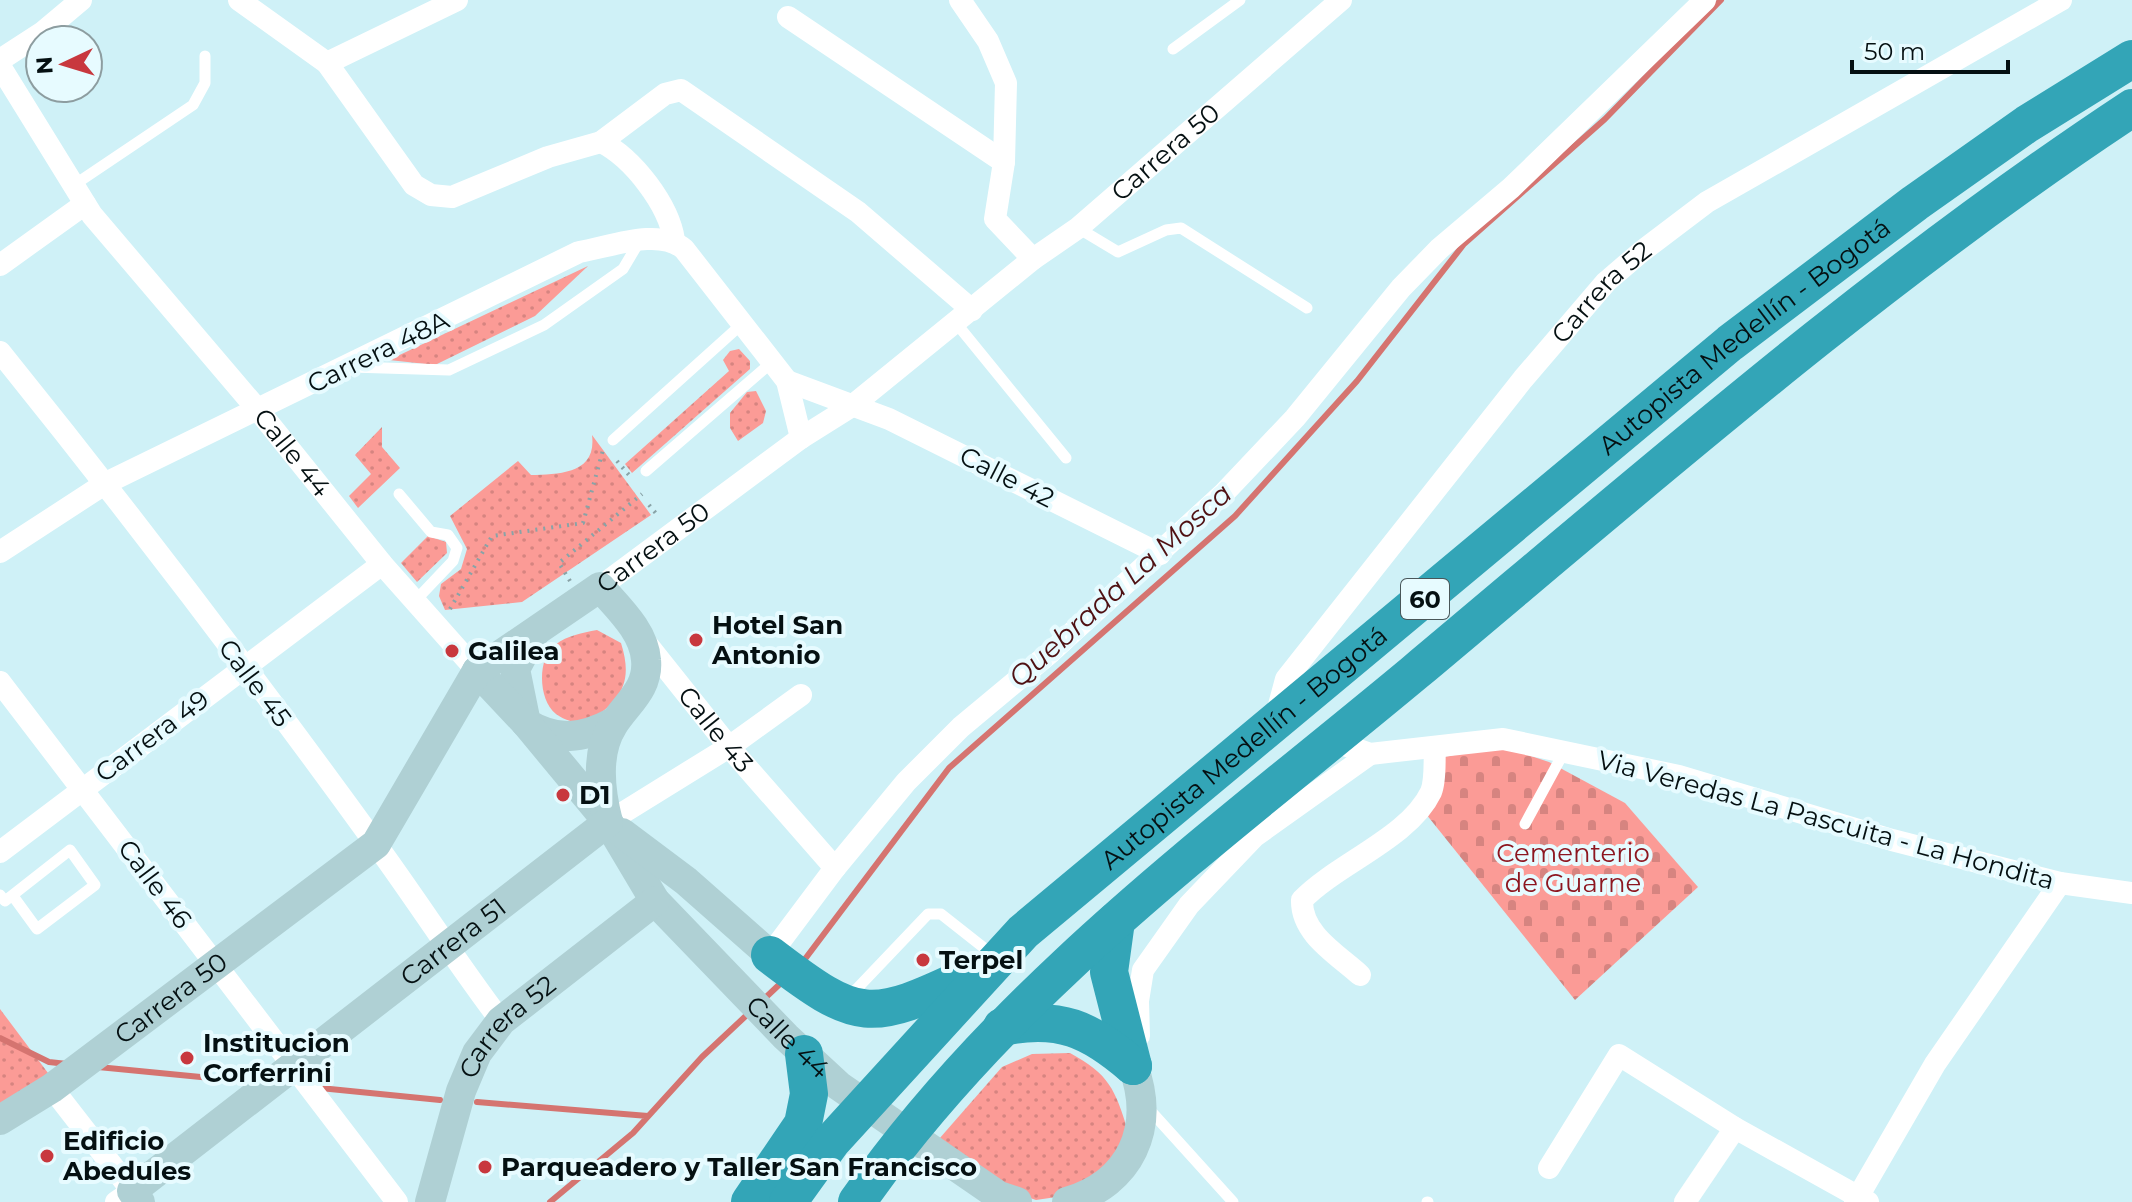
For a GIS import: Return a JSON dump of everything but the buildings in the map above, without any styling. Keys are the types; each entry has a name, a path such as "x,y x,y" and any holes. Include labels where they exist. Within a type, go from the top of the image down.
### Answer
{"highway":[{"name":"Autopista Medellín - Bogotá","path":"788,1202 832,1141 1033,923 1730,343 1915,203 2027,124 2132,59"},
{"name":"Autopista Medellín - Bogotá","path":"857,1202 937,1100 1002,1027 1116,921 1809,344 2050,162 2132,108"},
{"path":"1116,921 1109,956 1111,986 1138,1084"},
{"path":"774,958 833,999 885,1010 908,1004 994,962"},
{"path":"1002,1027 1041,1020 1062,1023 1113,1048 1138,1084"},
{"path":"750,1202 803,1124 809,1094 795,1045"}],"street":[{"path":"0,60 43,32 81,0"},
{"path":"239,0 327,63 414,185 431,195 452,197 548,157 601,142 665,94 681,90 858,212 964,316"},
{"path":"327,63 457,0"},
{"path":"960,0 988,41 1006,83 1004,162 995,219 1033,259"},
{"name":"Carrera 50","path":"0,1120 97,1055 376,844 477,671 591,594 801,438 852,406 1033,259 1078,228 1341,0"},
{"path":"774,958 835,868 906,782 961,727 1160,554 1295,418 1401,288 1439,249 1511,188 1705,0"},
{"name":"Carrera 52","path":"1274,725 1286,679 1523,379 1606,282 1707,202 2061,0"},
{"path":"788,17 1004,162"},
{"name":"Calle 44","path":"0,66 80,194 382,564 526,723 608,822 655,901 839,1086 942,1159 999,1196 1017,1202"},
{"path":"601,142 615,149 665,206 674,240 787,381 801,438"},
{"path":"0,265 80,194"},
{"name":"Carrera 48A","path":"0,552 106,483 579,252 656,237 674,240"},
{"name":"Calle 45","path":"0,352 106,483 376,844 446,948 501,1021"},
{"name":"Calle 42","path":"787,381 903,426 1160,554"},
{"name":"Carrera 49","path":"0,852 382,564"},
{"name":"Calle 43","path":"591,594 635,629 729,747 835,868"},
{"path":"576,611 602,612 635,629 646,660 642,684 631,705 614,722 593,733 569,738 545,734 526,723 515,669 543,626 576,611"},
{"name":"Calle 46","path":"0,682 397,1202"},
{"name":"Carrera 51","path":"130,1198 291,1067 608,822 729,747 801,695"},
{"path":"608,822 602,797 601,762 614,722"},
{"name":"Via Veredas La Pascuita - La Hondita","path":"1333,741 1370,754 1503,739 1679,776 1892,840 2060,883 2132,893"},
{"path":"1360,975 1306,926 1301,914 1302,900 1323,879 1406,825 1432,790 1435,748"},
{"path":"1067,1202 1111,1182 1123,1167 1138,1136 1138,1001 1143,970 1189,905 1255,836 1370,754"},
{"name":"Calle 44","path":"608,822 686,881 774,958"},
{"path":"1549,1168 1619,1055 1735,1128 1861,1200 1935,1064 2060,883"},
{"name":"Carrera 52","path":"426,1198 461,1091 477,1053 501,1021 655,901"},
{"path":"60,1082 130,1198"},
{"path":"1685,1202 1735,1128"}],"lane":[{"path":"1173,49 1240,0"},
{"path":"80,194 193,105 205,83 205,56"},
{"path":"1078,228 1118,252 1166,230 1181,228 1307,308"},
{"path":"349,366 379,370 449,370 544,325 623,269 639,242"},
{"path":"964,316 1066,458"},
{"path":"609,444 743,323"},
{"path":"646,471 772,362"},
{"path":"399,494 431,532 448,535 457,548 453,561 415,601"},
{"path":"1525,824 1564,752"},
{"path":"70,850 95,885 37,929 6,895 70,850"},
{"path":"833,999 928,914 941,914 994,962"},
{"path":"1138,1084 1233,1202"}],"path":[{"path":"438,628 492,536 583,523 609,444"},
{"path":"617,461 629,475"},
{"path":"591,594 559,563 642,494"},
{"path":"649,505 661,519"}],"green space":[{"path":"588,266 535,316 435,365 389,360"},
{"path":"739,349 750,361 750,369 632,473 625,464 729,371 723,360 730,351"},
{"path":"756,391 766,411 763,423 738,441 730,428 730,413 747,392"},
{"path":"382,427 382,447 400,468 358,508 349,496 371,474 355,455"},
{"path":"592,435 651,515 522,602 445,610 439,596 441,584 461,569 467,549 450,516 518,461 531,475 564,472 582,465 589,458"},
{"path":"428,536 446,542 447,553 417,582 401,563"},
{"path":"597,630 621,643 625,657 625,681 608,707 586,724 567,720 550,708 546,699 542,679 545,659 560,642"},
{"name":"Cementerio de Guarne","path":"1500,746 1549,762 1625,803 1698,887 1575,1000 1426,814 1444,757"},
{"path":"0,1009 54,1081 0,1113"},
{"path":"1070,1053 1094,1068 1109,1084 1128,1131 1106,1177 1070,1195 1036,1200 994,1186 939,1139 1002,1067 1032,1054"}],"waterway":[{"name":"Quebrada La Mosca","path":"802,963 949,768 1235,516 1357,381 1464,244 1605,119 1721,0"},
{"name":"Quebrada La Mosca","path":"764,999 782,982"},
{"name":"Quebrada La Mosca","path":"550,1202 633,1133 702,1057 750,1012"},
{"path":"0,1038 49,1062 67,1064"},
{"path":"98,1067 252,1082"},
{"path":"320,1088 440,1100"},
{"path":"477,1102 648,1116"}],"place":[{"name":"Hotel San Antonio","path":"696,640"},
{"name":"Galilea","path":"452,651"},
{"name":"D1","path":"563,795"},
{"name":"Terpel","path":"923,960"},
{"name":"Institucion Corferrini","path":"187,1058"},
{"name":"Edificio Abedules","path":"47,1156"},
{"name":"Parqueadero y Taller San Francisco","path":"485,1167"}]}
